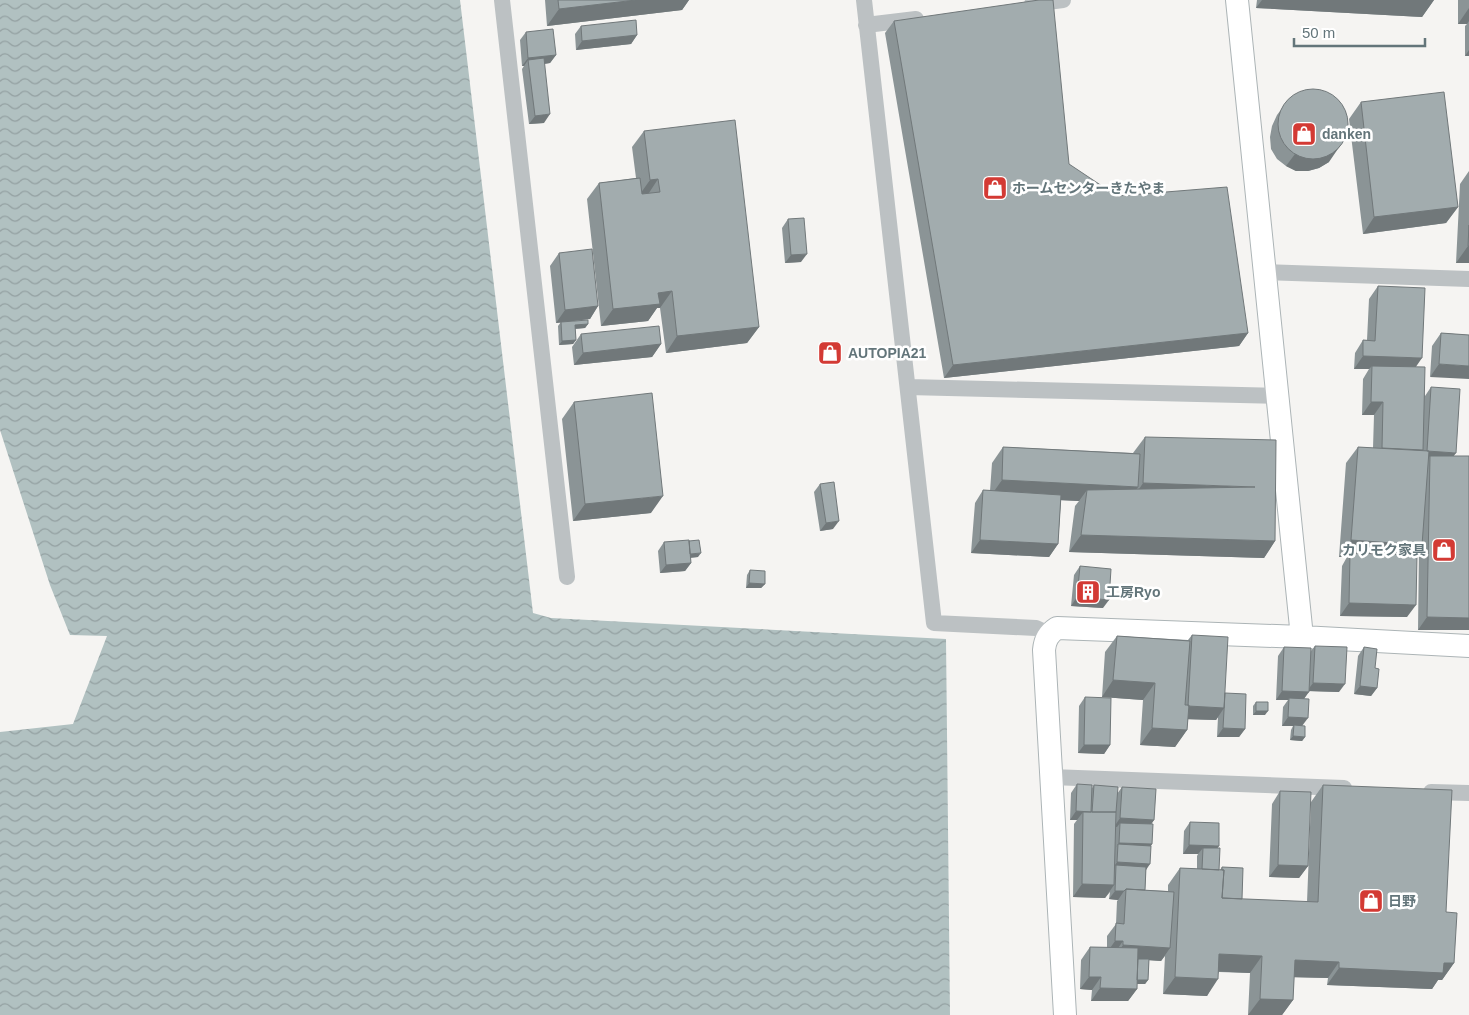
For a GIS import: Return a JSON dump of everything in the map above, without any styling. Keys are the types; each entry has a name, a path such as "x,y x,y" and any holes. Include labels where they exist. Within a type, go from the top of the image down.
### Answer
{"street":[{"path":"502,0 567,577"},
{"path":"864,0 934,623 1036,628 1050,634"},
{"path":"1014,6 1063,0"},
{"path":"1236,0 1302,637"},
{"path":"866,25 935,16"},
{"path":"1265,272 1469,279"},
{"path":"908,387 1278,396"},
{"path":"1065,1015 1044,650 1045,642 1050,634 1057,628 1302,637 1469,646"},
{"path":"1051,777 1362,789"},
{"path":"1420,791 1469,793"}],"water":[{"path":"0,0 460,0 533,613 551,618 946,639 950,1015 0,1015 0,732 73,724 107,636 70,635 50,585 0,430"}],"building":[{"path":"558,0 636,0 559,9"},
{"name":"ホームセンターきたやま","path":"1039,0 1053,0 1069,164 1117,196 1227,187 1248,333 953,365 894,21"},
{"path":"636,20 637,35 582,41 581,26"},
{"path":"553,29 556,55 528,58 526,32"},
{"path":"544,58 550,114 535,116 528,60"},
{"name":"danken","path":"1313,89 1332,95 1342,105 1348,124 1342,143 1332,153 1313,159 1294,153 1284,143 1278,124 1284,105 1294,95"},
{"path":"1444,92 1458,207 1374,217 1361,102"},
{"path":"735,120 759,327 677,336 672,291 658,293 660,304 613,309 599,183 640,178 642,194 660,192 658,179 650,180 644,131"},
{"path":"804,218 807,254 791,255 788,219"},
{"path":"592,249 598,306 565,310 559,253"},
{"path":"1378,286 1425,288 1422,358 1363,356 1363,340 1375,341"},
{"path":"588,320 588,324 575,325 576,340 562,341 561,322"},
{"path":"659,326 661,344 583,353 581,334"},
{"path":"1441,333 1469,335 1469,366 1439,364"},
{"path":"1372,366 1425,367 1423,450 1382,448 1383,402 1371,402"},
{"path":"1431,387 1460,389 1456,453 1427,451"},
{"path":"652,393 663,496 585,504 574,402"},
{"path":"1145,437 1276,440 1275,541 1081,535 1087,490 1255,487 1143,483"},
{"path":"1003,447 1140,454 1138,487 1002,480"},
{"path":"1358,447 1429,451 1422,545 1351,540"},
{"name":"カリモク家具","path":"1430,456 1469,456 1469,618 1427,617"},
{"path":"834,482 839,521 826,523 820,484"},
{"path":"983,490 1061,495 1058,544 980,540"},
{"path":"689,540 691,563 666,565 664,542"},
{"path":"699,540 701,553 690,554 689,541"},
{"path":"1350,553 1417,555 1416,605 1349,603"},
{"path":"1080,566 1111,569 1109,600 1077,597"},
{"path":"750,570 765,571 765,584 749,583"},
{"path":"1192,635 1228,637 1224,708 1188,706"},
{"path":"1117,636 1190,641 1185,705 1189,705 1187,730 1152,728 1155,683 1113,680"},
{"path":"1315,646 1347,647 1345,684 1313,683"},
{"path":"1284,647 1311,648 1309,692 1282,691"},
{"path":"1364,647 1377,649 1375,668 1379,669 1377,688 1360,686"},
{"path":"1225,693 1246,694 1245,729 1223,728"},
{"path":"1085,697 1111,698 1110,745 1084,745"},
{"path":"1289,698 1309,699 1308,718 1288,717"},
{"path":"1256,702 1268,702 1268,711 1256,711"},
{"path":"1294,725 1305,726 1305,737 1293,736"},
{"path":"1077,784 1092,785 1091,812 1076,811"},
{"path":"1094,785 1118,787 1116,812 1092,812"},
{"name":"日野","path":"1323,785 1452,790 1446,912 1457,913 1454,963 1444,963 1443,973 1339,968 1339,962 1295,960 1293,1000 1260,999 1262,956 1219,954 1218,979 1175,977 1180,868 1224,870 1222,898 1318,902"},
{"path":"1122,787 1156,789 1154,820 1120,818"},
{"path":"1280,791 1311,792 1308,866 1278,865"},
{"path":"1083,812 1116,812 1114,885 1082,884"},
{"path":"1190,822 1219,823 1219,846 1189,845"},
{"path":"1120,823 1153,824 1152,844 1119,843"},
{"path":"1118,844 1151,846 1150,864 1117,862"},
{"path":"1203,848 1220,848 1219,870 1202,869"},
{"path":"1116,865 1146,867 1145,890 1126,889 1124,891 1115,891"},
{"path":"1222,867 1243,868 1242,899 1222,898 1224,870 1222,870"},
{"path":"1126,889 1174,892 1170,948 1123,945 1123,941 1115,941 1116,923 1124,924"},
{"path":"1090,947 1138,948 1137,989 1100,988 1101,977 1089,977"},
{"path":"1138,959 1149,959 1148,980 1137,980"}],"place":[{"name":"danken","path":"1304,134"},
{"name":"ホームセンターきたやま","path":"995,188"},
{"name":"AUTOPIA21","path":"830,353"},
{"name":"カリモク家具","path":"1444,550"},
{"name":"工房Ryo","path":"1088,592"},
{"name":"日野","path":"1371,901"}]}
